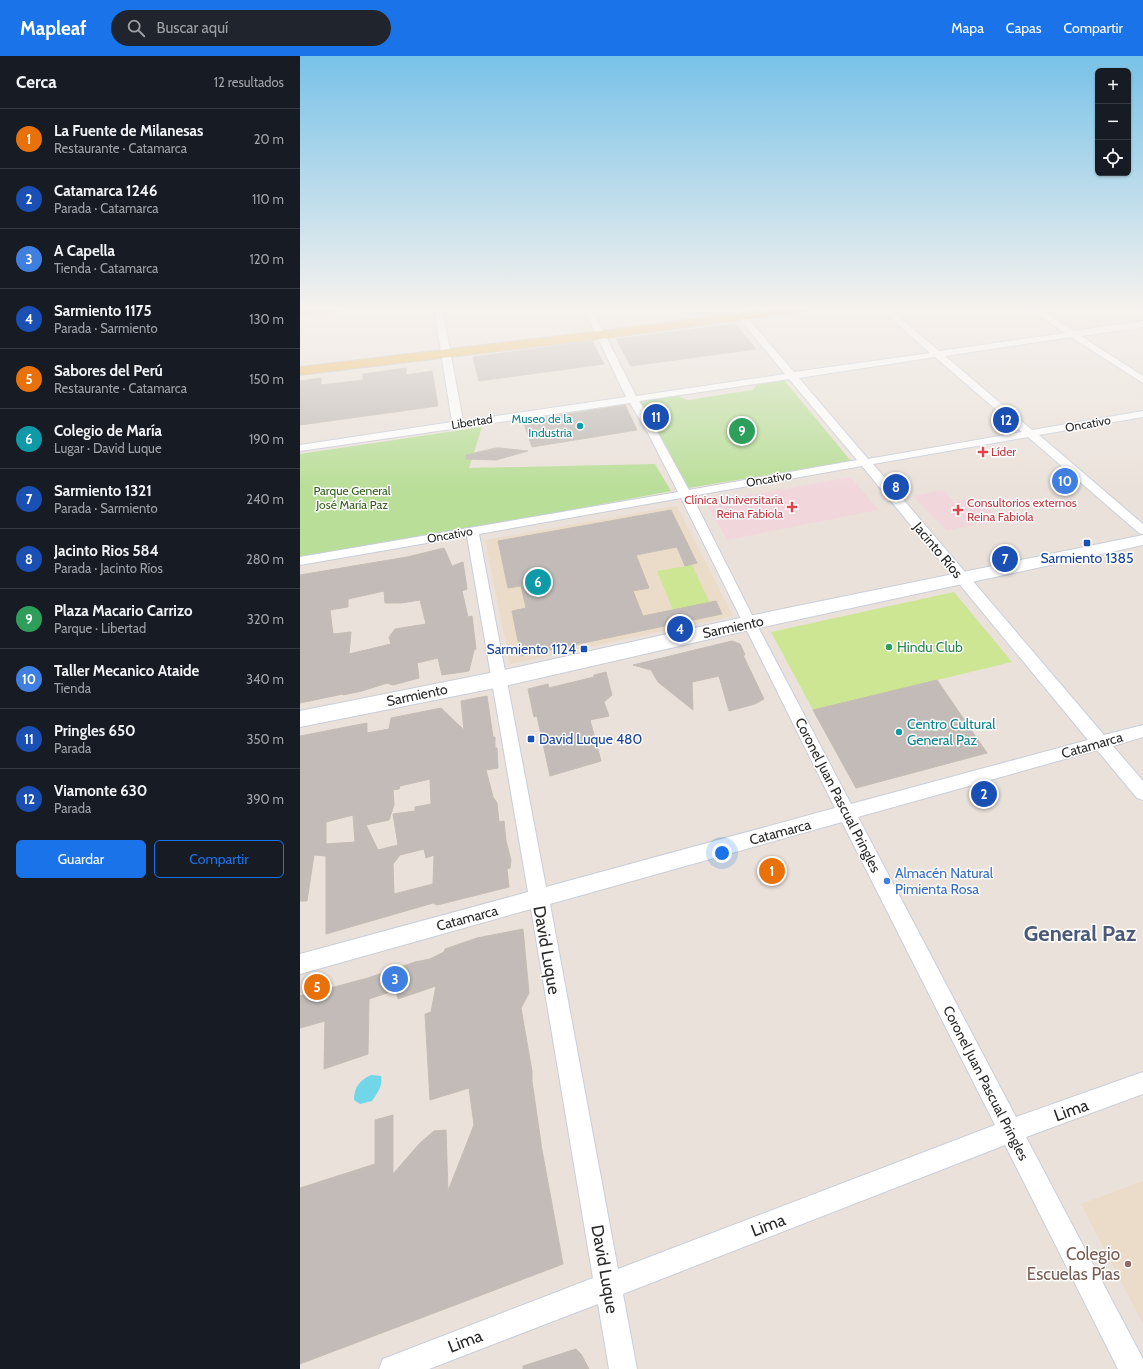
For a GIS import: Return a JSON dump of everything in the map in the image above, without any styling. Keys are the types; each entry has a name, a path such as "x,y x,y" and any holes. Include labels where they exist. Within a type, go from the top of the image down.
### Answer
{"main road":[{"path":"300,371 323,368"},
{"name":"Sarmiento","path":"300,719 500,678 749,623 1143,540"}],"street":[{"path":"448,368 458,424"},
{"name":"Coronel Juan Pascual Pringles","path":"617,368 685,494 749,623 1133,1369"},
{"name":"Jacinto Ríos","path":"786,368 1143,793"},
{"name":"Libertad","path":"300,448 839,368"},
{"path":"955,368 1143,530"},
{"path":"1125,368 1143,380"},
{"name":"Oncativo","path":"300,561 1143,414"},
{"name":"David Luque","path":"472,531 500,678 623,1369"},
{"name":"Catamarca","path":"300,964 1143,731"},
{"name":"Lima","path":"393,1369 1010,1131 1143,1083"}],"shaded area":[{"name":"Clínica Universitaria Reina Fabiola","path":"851,477 878,510 727,540 706,503"},
{"name":"Consultorios externos Reina Fabiola","path":"943,490 954,502 975,497 999,519 947,531 913,496"},
{"path":"677,506 733,616 510,664 485,540"},
{"name":"Colegio Escuelas Pías","path":"1143,1181 1143,1324 1081,1204"}],"green space":[{"path":"784,380 851,461 688,488 640,401 677,396 688,400 753,390 756,385"},
{"name":"Parque General José María Paz","path":"482,427 469,468 655,464 671,491 480,527 300,558 300,454"},
{"path":"692,565 710,603 673,610 657,571"},
{"name":"Hindu Club","path":"954,592 1012,662 813,710 771,632"}],"water":[{"path":"371,1075 381,1076 380,1089 372,1101 360,1104 354,1100 356,1088 358,1084"}],"building":[{"path":"404,368 406,368 406,375 432,371 438,406 300,425 300,381 321,378 321,385 363,380 363,374"},
{"path":"476,368 573,368 479,381"},
{"name":"Museo de la Industria","path":"625,405 637,430 532,447 523,421"},
{"path":"496,448 528,451 496,460 466,459 466,455"},
{"path":"671,510 697,563 685,566 677,547 636,555 649,588 633,591 643,616 716,601 722,614 521,656 512,611 526,608 521,586 508,588 498,541"},
{"path":"444,548 452,566 463,562 467,589 462,591 468,617 472,616 476,649 474,650 469,671 442,675 438,658 417,663 419,678 393,685 387,683 362,691 300,703 300,575 407,557","holes":["384,591 385,603 401,603 420,600 426,624 395,629 389,637 391,644 349,654 351,632 333,634 330,610 348,607 348,599"]},
{"path":"732,641 740,644 745,655 743,655 764,699 755,704 729,711 719,676 692,682 693,710 658,682 651,670 633,665"},
{"path":"606,672 612,695 604,702 609,716 590,720 601,761 550,776 537,716 534,717 528,689 548,684 549,688 594,677 594,675"},
{"name":"Centro Cultural General Paz","path":"937,680 987,753 856,788 813,710"},
{"path":"487,696 493,737 495,737 495,748 497,748 498,768 486,770 493,797 497,803 499,822 504,821 506,841 511,860 510,868 507,869 509,887 437,905 433,903 326,934 326,856 314,855 307,901 300,901 300,736 367,723 367,733 389,729 391,718 441,708 464,730 461,701","holes":["430,779 431,804 415,807 415,811 393,814 398,845 378,850 366,825 389,820 394,805 393,790 399,789 400,786","353,815 355,842 326,844 326,822","424,849 426,858 434,855 433,884 394,894 393,864 400,855"]},
{"path":"523,929 529,993 521,1008 532,1071 532,1081 542,1150 563,1264 300,1364 300,1188 375,1164 375,1120 393,1115 393,1174 420,1143 434,1131 446,1130 448,1191 474,1125 469,1088 430,1100 425,1014 431,1012 436,986 398,999 396,990 369,999 368,1054 324,1069 325,1021 300,1028 300,996 368,978 415,962 430,959 444,952 445,949 477,938"},
{"path":"576,1349 581,1354 589,1369 523,1369 523,1366"}],"place":[{"name":"Pringles 650","path":"656,417"},
{"name":"Viamonte 630","path":"1006,420"},
{"name":"Museo de la Industria","path":"580,426"},
{"name":"Plaza Macario Carrizo","path":"742,431"},
{"name":"Líder","path":"983,452"},
{"name":"Taller Mecanico Ataide","path":"1065,481"},
{"name":"Jacinto Rios 584","path":"896,487"},
{"name":"Clínica Universitaria Reina Fabiola","path":"792,507"},
{"name":"Consultorios externos Reina Fabiola","path":"958,510"},
{"name":"Sarmiento 1385","path":"1087,543"},
{"name":"Sarmiento 1321","path":"1005,559"},
{"name":"Colegio de María","path":"538,582"},
{"name":"Sarmiento 1175","path":"680,629"},
{"name":"Hindu Club","path":"889,647"},
{"name":"Sarmiento 1124","path":"584,649"},
{"name":"Centro Cultural General Paz","path":"899,732"},
{"name":"David Luque 480","path":"531,739"},
{"name":"Catamarca 1246","path":"984,794"},
{"name":"La Fuente de Milanesas","path":"772,871"},
{"name":"Almacén Natural Pimienta Rosa","path":"887,881"},
{"name":"A Capella","path":"395,979"},
{"name":"Sabores del Perú","path":"317,987"},
{"name":"Colegio Escuelas Pías","path":"1128,1264"}],"district":[{"name":"General Paz","path":"1080,933"}]}
